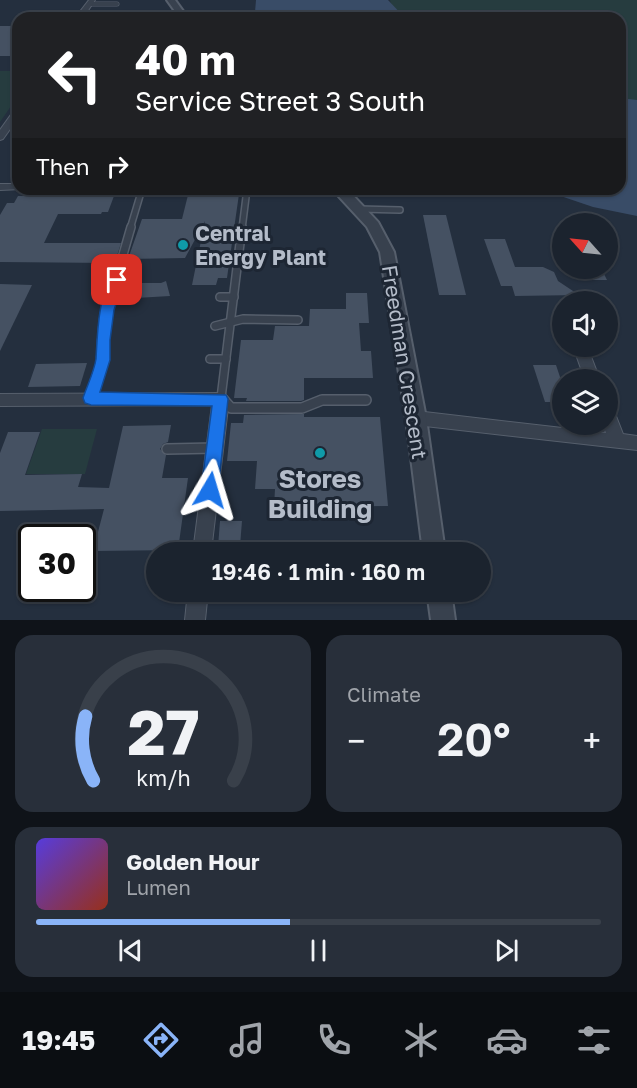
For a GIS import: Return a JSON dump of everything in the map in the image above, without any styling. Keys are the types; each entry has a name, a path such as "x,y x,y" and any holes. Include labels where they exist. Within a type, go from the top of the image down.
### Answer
{"street":[{"path":"0,137 12,120"},
{"name":"Freedman Crescent","path":"345,195 380,233 387,252 416,418 433,542"},
{"path":"0,400 220,399 203,542"},
{"path":"416,418 512,435 637,443"},
{"path":"615,435 617,440"},
{"path":"195,620 197,602"},
{"path":"441,602 443,620"}],"lane":[{"path":"91,2 117,3"},
{"path":"91,398 103,360 107,310 140,195"},
{"path":"246,195 244,214 246,237 238,261 220,399 231,408 302,408 322,400 366,400"},
{"path":"359,209 400,210"},
{"path":"244,214 253,214"},
{"path":"238,261 247,261"},
{"path":"235,287 244,287"},
{"path":"220,297 234,297"},
{"path":"215,326 243,319 298,320"},
{"path":"210,359 226,359"},
{"path":"167,449 215,448"}],"green space":[{"path":"390,0 637,0 637,106 626,104 626,12 393,11"},
{"path":"0,71 12,71 12,105 0,122"},
{"path":"42,429 97,429 85,474 26,474"}],"water":[{"path":"256,0 388,0 399,12 255,12"},
{"path":"626,99 637,100 637,216 593,207 558,195 626,195"}],"building":[{"path":"0,26 12,26 12,56 0,56"},
{"name":"Central Energy Plant","path":"188,195 239,195 227,278 218,278 216,285 192,285 205,221 185,258 128,259 142,219 182,219"},
{"path":"18,196 114,196 108,212 58,214 44,243 121,243 116,259 112,259 111,263 0,262 0,215 7,203 14,203"},
{"path":"423,215 446,215 466,295 439,295"},
{"path":"484,239 505,239 515,267 543,267 552,271 552,279 557,279 573,291 552,291 552,295 515,296 512,286 501,286"},
{"path":"166,281 170,296 136,298 135,283"},
{"path":"0,284 32,285 0,351"},
{"path":"346,293 367,293 369,323 359,323 361,351 371,351 373,378 304,378 304,400 301,401 246,401 247,398 234,398 241,340 273,340 275,326 309,326 310,309 346,309"},
{"path":"87,363 80,386 28,387 36,364"},
{"path":"533,365 556,365 557,369 552,369 552,402 545,402"},
{"name":"Stores Building","path":"304,414 304,417 380,417 388,506 274,507 275,489 255,489 257,461 227,461 231,423 243,423 244,415"},
{"path":"171,425 168,442 160,449 166,455 162,478 188,478 179,542 146,542 146,550 96,551 96,540 104,509 0,511 0,453 8,432 40,432 25,475 82,474 78,487 109,488 123,426"},
{"path":"220,521 242,521 240,542 218,542"}],"place":[{"name":"Central Energy Plant","path":"183,245"},
{"name":"Stores Building","path":"320,453"}],"route":[{"path":"117,280 107,310 103,360 91,398 220,399 210,490"}]}
